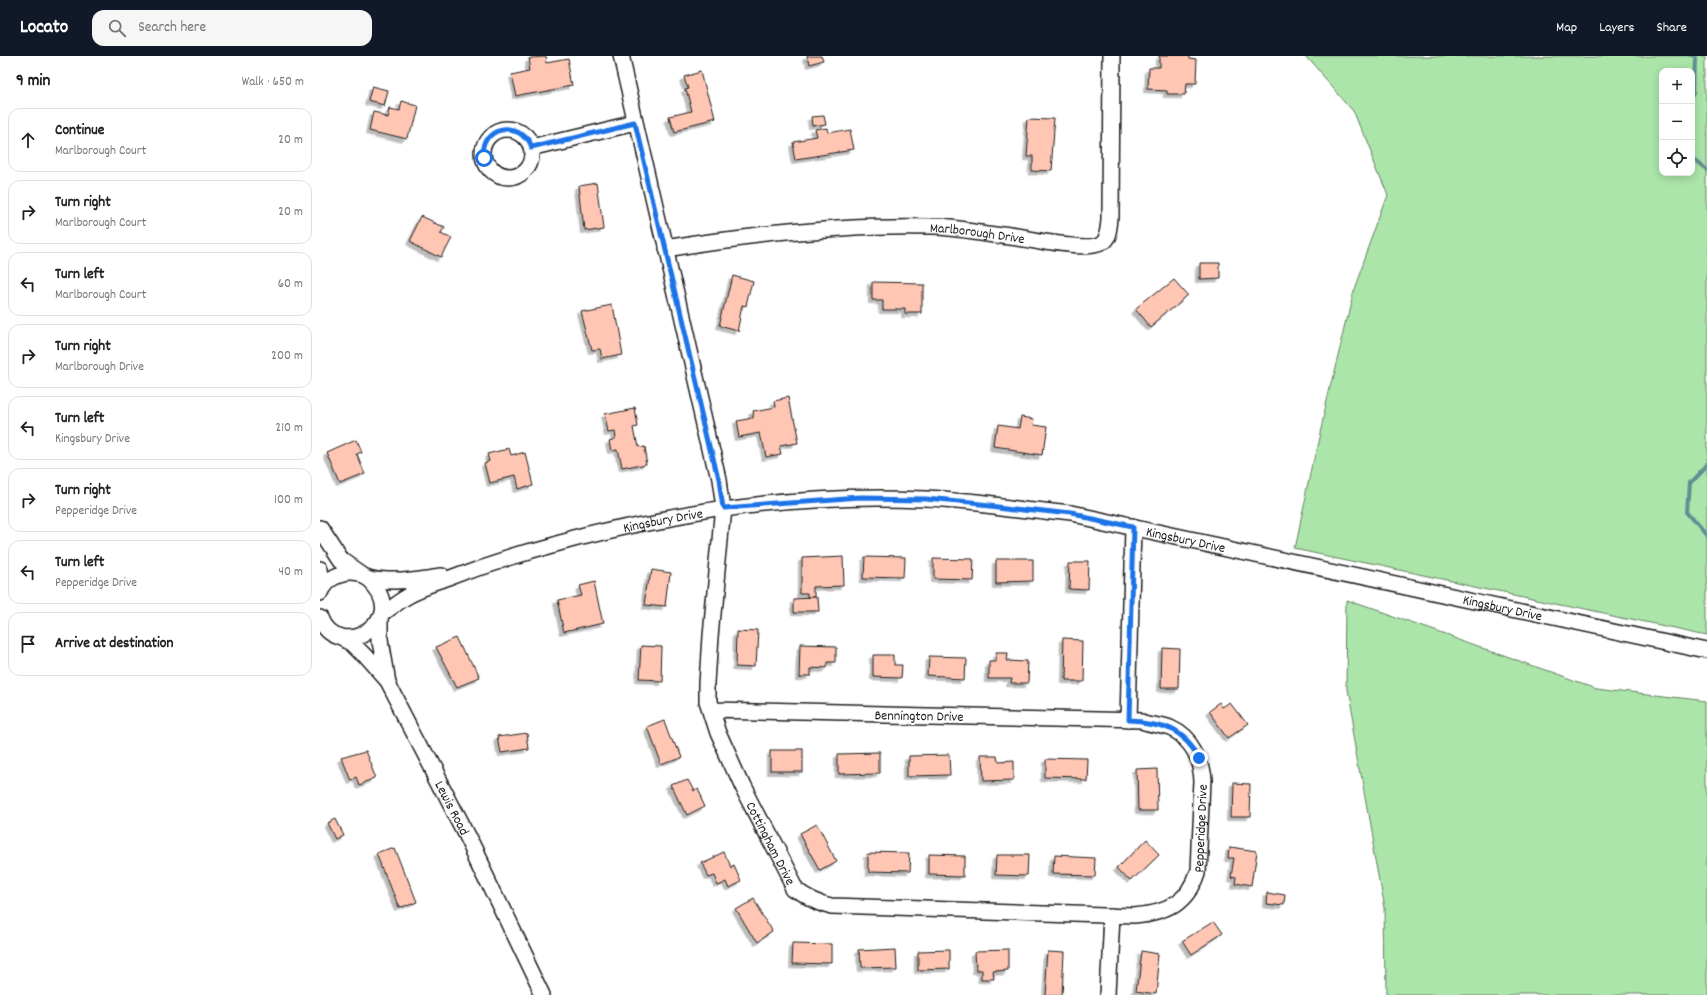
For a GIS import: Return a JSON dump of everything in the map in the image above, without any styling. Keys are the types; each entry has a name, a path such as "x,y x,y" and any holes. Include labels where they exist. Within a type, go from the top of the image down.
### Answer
{"street":[{"path":"621,56 635,123 719,480 723,508"},
{"name":"Marlborough Drive","path":"665,249 748,238 873,227 932,227 1015,236 1073,245 1090,246 1104,241 1108,235 1111,218 1112,56"},
{"path":"531,148 635,123"},
{"name":"Kingsbury Drive","path":"329,631 350,638 361,636 370,630 381,615 410,594 472,570 527,552 597,533 635,524 723,508 860,498 926,499 1070,514 1707,651"},
{"name":"Cottingham Drive","path":"723,508 708,684 708,702 718,733 742,786 795,889 805,897 818,903 832,906 1112,915"},
{"path":"1128,720 1133,527"},
{"path":"320,528 341,560 375,584 380,593 382,602 380,641 387,681"},
{"path":"320,569 322,584 320,591"},
{"name":"Kingsbury Drive","path":"320,591 328,581 338,575 348,572 358,573 365,577 407,580 472,570"},
{"path":"320,618 329,631"},
{"name":"Lewis Road","path":"329,631 352,643 387,681 467,835 544,995"},
{"name":"Bennington Drive","path":"711,710 1128,720"},
{"name":"Pepperidge Drive","path":"1112,915 1135,916 1154,914 1167,909 1188,893 1194,884 1200,861 1202,782 1201,768 1197,754 1178,732 1168,727 1142,720 1128,720"},
{"path":"1108,995 1112,915"}],"green space":[{"path":"1306,56 1707,56 1707,635 1295,548 1320,431 1354,288 1388,195 1354,111"},
{"path":"1347,600 1596,688 1707,701 1707,995 1386,995 1385,908 1346,691"}],"building":[{"path":"546,56 547,63 569,59 574,85 515,96 510,72 530,68 528,57"},
{"path":"807,56 822,56 824,62 809,66"},
{"path":"1159,56 1188,56 1188,59 1196,60 1195,84 1185,84 1184,94 1167,94 1167,90 1148,89 1149,68 1159,68"},
{"path":"702,70 715,122 674,132 670,117 691,112 685,88 688,87 684,75"},
{"path":"373,87 389,91 385,106 369,102"},
{"path":"401,101 415,105 407,139 370,130 374,112 388,115 390,107 399,109"},
{"path":"823,115 825,124 813,126 812,116"},
{"path":"1029,117 1055,118 1051,171 1032,170 1032,156 1026,156"},
{"path":"826,128 827,133 850,129 854,150 796,159 793,142 817,138 815,130"},
{"path":"598,183 604,227 584,230 579,186"},
{"path":"422,217 444,227 441,232 451,237 441,257 410,241"},
{"path":"1199,263 1218,263 1218,278 1199,279"},
{"path":"732,275 754,281 748,307 744,306 739,331 720,326"},
{"path":"1174,278 1189,295 1151,327 1136,309"},
{"path":"873,282 922,283 922,314 905,314 905,309 882,309 882,300 873,300"},
{"path":"612,305 621,355 602,359 600,349 592,350 582,311"},
{"path":"788,398 797,443 781,446 783,454 766,457 761,433 739,437 736,421 754,418 753,411 774,407 773,401"},
{"path":"635,408 638,425 634,426 638,447 644,446 647,464 622,469 618,449 612,450 610,439 616,437 615,430 609,431 605,414"},
{"path":"1020,417 1032,419 1031,425 1046,427 1042,455 995,448 998,426 1018,429"},
{"path":"356,440 361,452 357,454 365,474 340,484 327,453"},
{"path":"509,449 511,456 525,452 533,484 517,489 514,477 490,483 485,463 491,461 489,454"},
{"path":"843,556 844,585 816,586 816,597 810,597 810,593 802,593 802,558"},
{"path":"864,557 906,558 905,578 863,577"},
{"path":"933,558 973,559 972,580 933,579"},
{"path":"996,561 1033,561 1033,581 996,582"},
{"path":"1070,561 1090,561 1089,590 1069,589"},
{"path":"651,569 671,572 667,607 646,605"},
{"path":"594,581 603,624 564,633 557,600 581,595 578,585"},
{"path":"817,597 818,612 794,612 794,598"},
{"path":"738,629 758,630 756,666 737,665"},
{"path":"460,637 479,678 457,687 436,647"},
{"path":"1062,640 1083,641 1082,681 1061,681"},
{"path":"641,645 661,646 660,681 639,680"},
{"path":"800,646 836,647 836,663 827,663 827,668 810,667 810,674 799,674"},
{"path":"1162,648 1180,649 1179,689 1161,689"},
{"path":"996,653 1008,653 1007,660 1028,661 1027,683 1009,683 1010,678 989,678 989,660 996,660"},
{"path":"873,655 895,655 895,665 903,665 902,678 873,677"},
{"path":"929,657 966,658 965,678 928,676"},
{"path":"1221,704 1224,709 1232,704 1248,725 1229,738 1210,712"},
{"path":"665,719 679,757 661,764 647,726"},
{"path":"527,733 529,748 502,752 499,737"},
{"path":"366,750 377,778 359,785 356,777 350,780 341,757"},
{"path":"772,751 802,751 802,772 772,772"},
{"path":"880,753 880,773 839,774 839,754"},
{"path":"949,755 950,775 909,776 909,756"},
{"path":"980,757 997,757 998,763 1014,762 1014,780 981,781"},
{"path":"1045,759 1087,760 1086,779 1045,778"},
{"path":"1157,769 1158,810 1138,810 1137,770"},
{"path":"687,780 693,791 697,789 705,806 687,815 673,786"},
{"path":"1232,783 1251,784 1250,817 1231,817"},
{"path":"335,819 343,835 335,839 327,823"},
{"path":"817,825 836,861 820,870 800,834"},
{"path":"1145,840 1159,855 1132,881 1119,867"},
{"path":"1229,847 1257,851 1252,887 1235,884 1236,877 1231,876 1234,858 1228,858"},
{"path":"395,848 416,902 400,909 379,854"},
{"path":"724,852 730,866 734,864 741,880 728,886 725,879 716,883 712,873 706,875 700,863"},
{"path":"868,852 909,853 908,873 868,872"},
{"path":"929,855 965,856 965,875 929,874"},
{"path":"997,855 1030,855 1029,876 996,875"},
{"path":"1054,856 1096,858 1095,875 1053,874"},
{"path":"1267,892 1285,895 1284,905 1266,903"},
{"path":"753,898 774,932 757,943 736,908"},
{"path":"1213,922 1222,935 1191,955 1182,941"},
{"path":"793,943 832,944 832,964 792,963"},
{"path":"895,947 896,967 860,968 859,949"},
{"path":"949,950 949,969 918,970 918,951"},
{"path":"1008,950 1008,971 993,972 994,979 982,979 982,970 976,970 975,951"},
{"path":"1048,950 1064,951 1062,995 1045,995"},
{"path":"1141,951 1160,954 1156,994 1136,991"}],"waterway":[{"path":"1692,56 1697,58 1695,93"},
{"path":"1695,160 1707,170"},
{"path":"1707,464 1689,483 1687,512 1707,536"}],"route":[{"path":"484,158 486,144 494,134 500,131 513,130 519,132 525,136 531,148 635,123 719,480 723,508 860,498 926,499 1070,514 1133,527 1128,720 1142,720 1168,727 1178,732 1195,750 1199,758"}]}
